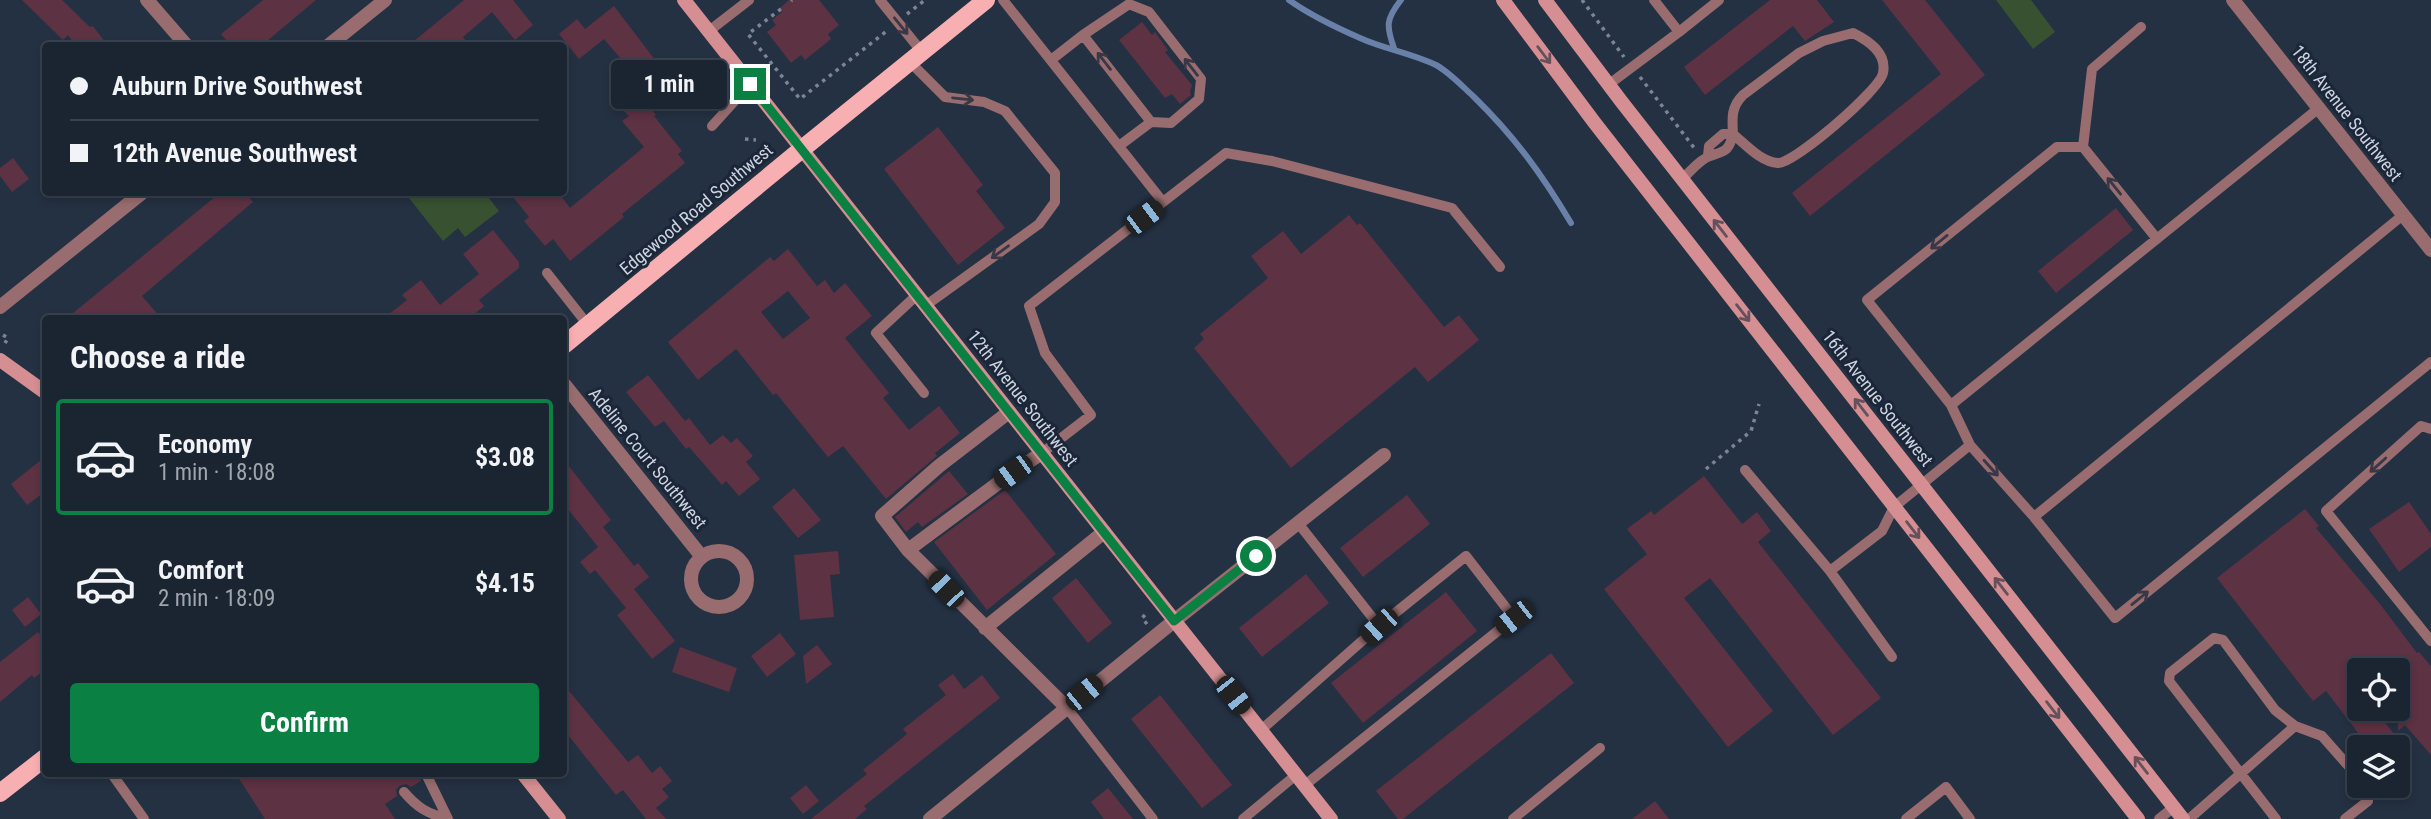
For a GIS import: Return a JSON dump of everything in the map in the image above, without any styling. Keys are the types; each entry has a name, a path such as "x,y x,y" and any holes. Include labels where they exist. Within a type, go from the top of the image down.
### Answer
{"main road":[{"name":"12th Avenue Southwest","path":"684,0 1331,819"},
{"name":"Edgewood Road Southwest","path":"567,342 986,0"},
{"path":"1503,0 1594,122 2137,819"},
{"name":"16th Avenue Southwest","path":"1545,0 1608,85 2178,813"},
{"path":"0,360 42,390"},
{"path":"0,793 42,760"},
{"path":"525,777 559,819"}],"street":[{"path":"147,0 184,42"},
{"path":"333,42 385,0"},
{"name":"18th Avenue Southwest","path":"2233,0 2431,250"},
{"path":"0,307 138,196"},
{"name":"Adeline Court Southwest","path":"567,388 702,557"},
{"path":"1009,412 939,466 883,516 908,550 1067,708"},
{"path":"908,550 1042,453"},
{"path":"930,819 1384,455"},
{"path":"985,628 1104,532"}],"lane":[{"path":"880,0 898,22 916,57 945,97 984,102 1005,111 1055,173 1055,202 1039,224 921,300 876,333 924,393"},
{"path":"1003,0 1163,202"},
{"path":"1654,0 1679,32"},
{"path":"1608,85 1719,0"},
{"path":"709,31 743,2"},
{"path":"1051,60 1129,4 1149,12 1201,79 1199,99 1171,123 1151,122 1119,146"},
{"path":"2141,27 2092,69 2082,147 2157,239"},
{"path":"1682,179 1708,156 1719,156 1731,145 1732,112 1735,103 1800,53 1823,41 1853,33 1868,41 1882,56 1884,71 1881,79 1867,96 1791,160 1781,163 1769,161 1733,134"},
{"path":"1083,35 1151,122"},
{"path":"712,127 750,84"},
{"path":"1951,405 2319,108"},
{"path":"2082,147 2057,147 1867,300 1951,405 1970,444 2034,517 2115,618 2431,362"},
{"path":"1042,453 1091,415 1045,354 1029,306 1226,153 1272,161 1452,208 1500,267"},
{"path":"2034,517 2403,215"},
{"path":"547,273 588,325"},
{"path":"2431,429 2421,426 2326,511 2431,640"},
{"path":"1830,571 1882,531 1894,507 1970,444"},
{"path":"1745,470 1830,571 1892,657"},
{"path":"1298,523 1379,626"},
{"path":"1243,819 1301,780 1514,618 1466,556 1379,626 1261,730"},
{"path":"2276,819 2169,681 2170,673 2214,638 2223,640 2275,710 2295,726 2322,736 2347,764"},
{"path":"1067,708 1153,819"},
{"path":"2189,819 2295,726"},
{"path":"1513,819 1600,748"},
{"path":"114,777 144,819"},
{"path":"427,777 447,818"},
{"path":"1906,819 1946,787 1970,819"},
{"path":"404,792 417,807 432,815 447,818"},
{"path":"2345,819 2368,798"},
{"path":"2159,819 2178,813"}],"path":[{"path":"780,9 748,34 800,99 925,0"},
{"path":"745,139 756,140"},
{"path":"3,335 8,338 5,343"},
{"path":"1706,469 1751,430 1759,404"},
{"path":"1147,613 1142,618 1148,625"}],"green space":[{"path":"1996,0 2031,0 2055,32 2033,49"},
{"path":"407,196 487,196 499,211 465,237 458,228 443,241"}],"building":[{"path":"22,0 62,0 90,27 93,26 105,42 73,42 68,35 63,40"},
{"path":"263,0 316,0 266,42 228,42 221,34"},
{"path":"464,0 513,0 533,25 515,40 492,12 463,37 467,42 413,42"},
{"path":"789,0 819,0 839,25 828,34 831,39 805,60 801,55 791,63 767,32 776,25 772,20 783,11 780,8"},
{"path":"1770,0 1817,0 1834,22 1805,41 1793,26 1705,95 1684,67"},
{"path":"1882,0 1925,0 1985,75 1810,216 1792,193 1941,74"},
{"path":"614,6 668,77 649,92 604,39 579,59 559,34 577,19 585,29"},
{"path":"1142,22 1152,35 1155,32 1168,50 1165,52 1192,85 1191,95 1180,104 1172,94 1165,98 1119,40"},
{"path":"642,97 682,151 678,154 685,163 570,261 553,239 545,246 524,221 529,217 512,196 561,196 570,208 644,147 622,121 629,116 624,111"},
{"path":"938,127 983,185 976,191 1005,228 958,265 884,169"},
{"path":"13,158 29,179 12,192 0,176 0,168"},
{"path":"216,196 248,196 253,202 142,296 158,315 71,315"},
{"path":"2116,208 2133,230 2056,293 2038,271"},
{"path":"1349,215 1357,225 1360,223 1444,327 1459,315 1479,340 1428,382 1415,367 1291,468 1194,348 1204,339 1200,334 1268,278 1251,256 1283,231 1301,254"},
{"path":"493,230 519,262 519,268 479,300 484,306 474,315 388,315 407,300 402,295 421,280 440,305 479,274 463,254"},
{"path":"788,249 817,286 825,280 834,293 845,283 872,316 845,338 889,393 883,398 909,430 939,406 960,433 886,499 843,446 828,457 736,349 698,380 668,342 770,257 774,261","holes":["788,291 810,318 783,339 761,312"]},
{"path":"648,375 685,421 689,418 710,445 723,435 731,443 737,438 753,456 746,462 760,479 739,496 726,481 722,485 689,447 686,449 664,421 655,427 626,392"},
{"path":"42,459 42,494 27,505 11,484"},
{"path":"567,464 611,520 603,527 634,566 638,563 649,577 634,589 675,641 652,659 617,615 626,608 595,570 590,574 580,562 598,547 567,508"},
{"path":"949,471 968,494 922,527 918,522 906,532 895,517"},
{"path":"1704,476 1742,524 1757,512 1771,531 1758,542 1881,698 1833,735 1710,578 1684,598 1773,711 1728,747 1604,589 1647,554 1627,529 1651,511 1654,515"},
{"path":"794,488 821,520 798,538 772,507"},
{"path":"1005,490 1056,554 987,610 934,542"},
{"path":"1407,495 1430,524 1363,577 1340,548"},
{"path":"2409,502 2431,534 2431,547 2399,572 2369,529"},
{"path":"2305,509 2319,526 2316,528 2417,653 2431,666 2431,755 2405,725 2398,731 2398,721 2410,721 2410,658 2347,658 2347,718 2326,691 2313,701 2217,578"},
{"path":"838,551 840,574 830,575 834,617 800,620 794,555"},
{"path":"1306,574 1329,603 1262,657 1239,628"},
{"path":"1076,578 1112,623 1088,643 1052,598"},
{"path":"1446,592 1477,631 1363,723 1331,683"},
{"path":"28,597 41,614 25,627 12,610"},
{"path":"38,632 42,636 42,672 34,678 32,675 0,702 0,662"},
{"path":"780,633 796,654 767,677 751,656"},
{"path":"817,645 832,664 806,684 803,656"},
{"path":"680,647 737,668 729,692 672,672"},
{"path":"1551,653 1574,683 1403,819 1398,819 1376,791"},
{"path":"953,674 964,689 982,675 1000,698 864,806 867,809 855,819 811,819 867,774 863,770 907,734 903,729 946,695 938,685"},
{"path":"567,689 628,762 638,755 652,773 660,766 672,781 662,789 669,797 656,808 666,819 646,819 623,790 616,795 567,734"},
{"path":"1160,695 1232,785 1202,808 1131,719"},
{"path":"2349,721 2384,721 2394,734 2393,735 2360,735"},
{"path":"238,777 419,777 421,781 411,787 406,784 399,786 396,790 397,796 385,804 395,819 265,819"},
{"path":"806,785 819,801 803,814 790,798"},
{"path":"1108,788 1133,819 1104,819 1091,802"},
{"path":"1655,801 1669,819 1632,819"}],"waterway":[{"path":"1289,0 1351,34 1427,61 1446,71 1515,141 1571,223"},
{"path":"1394,48 1389,23 1392,12 1401,0"}],"route":[{"path":"750,84 1174,621 1256,556"}]}
